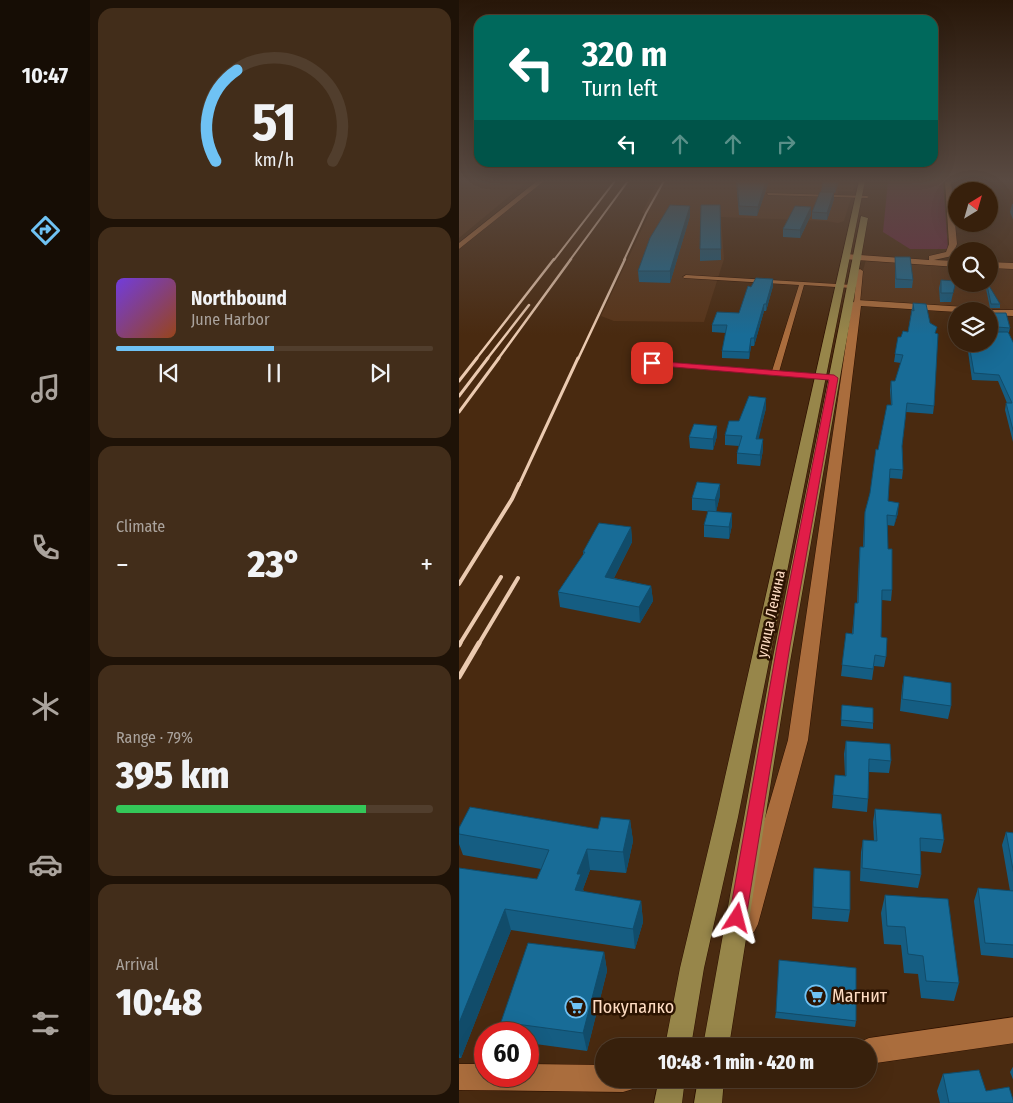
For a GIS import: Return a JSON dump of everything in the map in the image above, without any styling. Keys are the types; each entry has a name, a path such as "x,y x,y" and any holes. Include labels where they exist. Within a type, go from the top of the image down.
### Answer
{"main road":[{"name":"улица Ленина","path":"679,1038 692,968 827,377 846,286 854,262 858,232"},
{"name":"улица Ленина","path":"718,1038 827,377"},
{"path":"668,1103 670,1088"},
{"path":"708,1103 710,1088"}],"street":[{"path":"459,247 477,232"},
{"path":"919,262 949,254 953,244 952,232"},
{"path":"854,262 948,264"},
{"path":"998,265 1013,266"},
{"path":"857,303 948,309"},
{"name":"улица Ленина","path":"729,974 743,933 798,740 857,303"},
{"path":"998,312 1013,313"},
{"path":"877,1050 1013,1030"},
{"path":"459,1078 595,1079"}],"lane":[{"path":"854,262 857,303"},
{"path":"686,276 846,286"},
{"path":"775,373 802,283"},
{"path":"652,363 827,377"}],"shaded area":[{"path":"459,232 466,232 459,238"},
{"path":"640,232 722,232 724,259 704,322 614,321 601,316"},
{"path":"884,232 947,232 948,249 910,249"},
{"path":"866,260 948,265 948,292 998,292 998,267 1013,268 1013,311 998,310 998,302 948,302 948,307 863,301 856,295"}],"building":[{"path":"653,232 682,232 670,271 638,271"},
{"path":"700,232 721,232 721,249 700,249"},
{"path":"895,257 910,257 913,280 896,279"},
{"path":"756,278 773,279 754,338 751,338 749,352 722,351 727,325 712,325 717,312 739,313 748,286 751,287"},
{"path":"941,280 948,280 948,292 953,293 941,293"},
{"path":"988,292 993,292 1000,304 998,302 991,302"},
{"path":"913,303 926,304 930,323 937,327 935,333 938,334 934,406 907,403 902,446 903,470 890,469 888,501 899,503 896,516 887,515 888,549 892,549 892,590 882,590 881,637 887,638 886,657 875,655 873,669 842,665 846,633 853,634 855,603 858,603 860,547 864,547 865,512 870,493 876,449 878,450 887,405 892,405 891,381 895,381 903,355 895,354 898,337 901,337 903,331 908,332 912,310 914,311"},
{"path":"998,313 1006,313 1010,328 998,327"},
{"path":"998,332 1008,332 1014,344 1014,434 1006,403 1012,403 999,375 974,373 970,352 998,352"},
{"path":"749,396 766,398 756,439 763,439 760,455 737,453 742,436 725,435 729,421 739,421"},
{"path":"694,424 717,426 713,439 689,437"},
{"path":"697,482 720,484 715,500 692,498"},
{"path":"708,511 732,513 729,527 704,525"},
{"path":"599,523 631,527 605,577 651,586 639,607 558,592 585,552 583,552"},
{"path":"904,676 951,683 951,706 902,699"},
{"path":"842,705 873,708 873,723 841,720"},
{"path":"846,741 890,744 891,761 869,759 868,799 833,795 835,775 846,776"},
{"path":"470,807 598,829 601,817 630,820 623,852 587,849 577,874 581,874 575,890 641,901 633,929 505,909 459,1023 459,868 537,879 549,850 459,834 459,828"},
{"path":"875,809 941,814 944,840 920,838 921,875 862,868 863,840 877,841"},
{"path":"1006,832 1014,833 1014,875"},
{"path":"814,868 850,871 850,910 813,907"},
{"path":"978,888 1014,891 1014,945 985,943"},
{"path":"885,895 948,899 959,983 926,981 923,956 908,954 905,927 887,926"},
{"path":"528,943 604,952 583,1033 539,1027 539,1022 501,1022"},
{"name":"Магнит","path":"779,960 856,968 856,1021 776,1012"},
{"path":"979,1070 986,1091 1009,1087 1014,1103 949,1103 943,1074"}],"railway":[{"path":"554,260 575,232"},
{"path":"570,260 590,232"},
{"path":"624,260 637,232"},
{"path":"476,359 554,259"},
{"path":"498,359 571,259"},
{"path":"578,359 625,259"},
{"path":"487,359 529,305"},
{"path":"459,381 477,358"},
{"path":"459,396 488,358"},
{"path":"459,412 499,358"},
{"path":"519,485 578,358"},
{"path":"459,584 512,499 519,484"},
{"path":"460,643 459,645 501,577"},
{"path":"478,645 518,578"},
{"path":"459,677 479,643"}],"place":[{"name":"Магнит","path":"816,996"},
{"name":"Покупалко","path":"576,1007"}],"route":[{"path":"652,363 834,378 784,646 737,918"}]}
